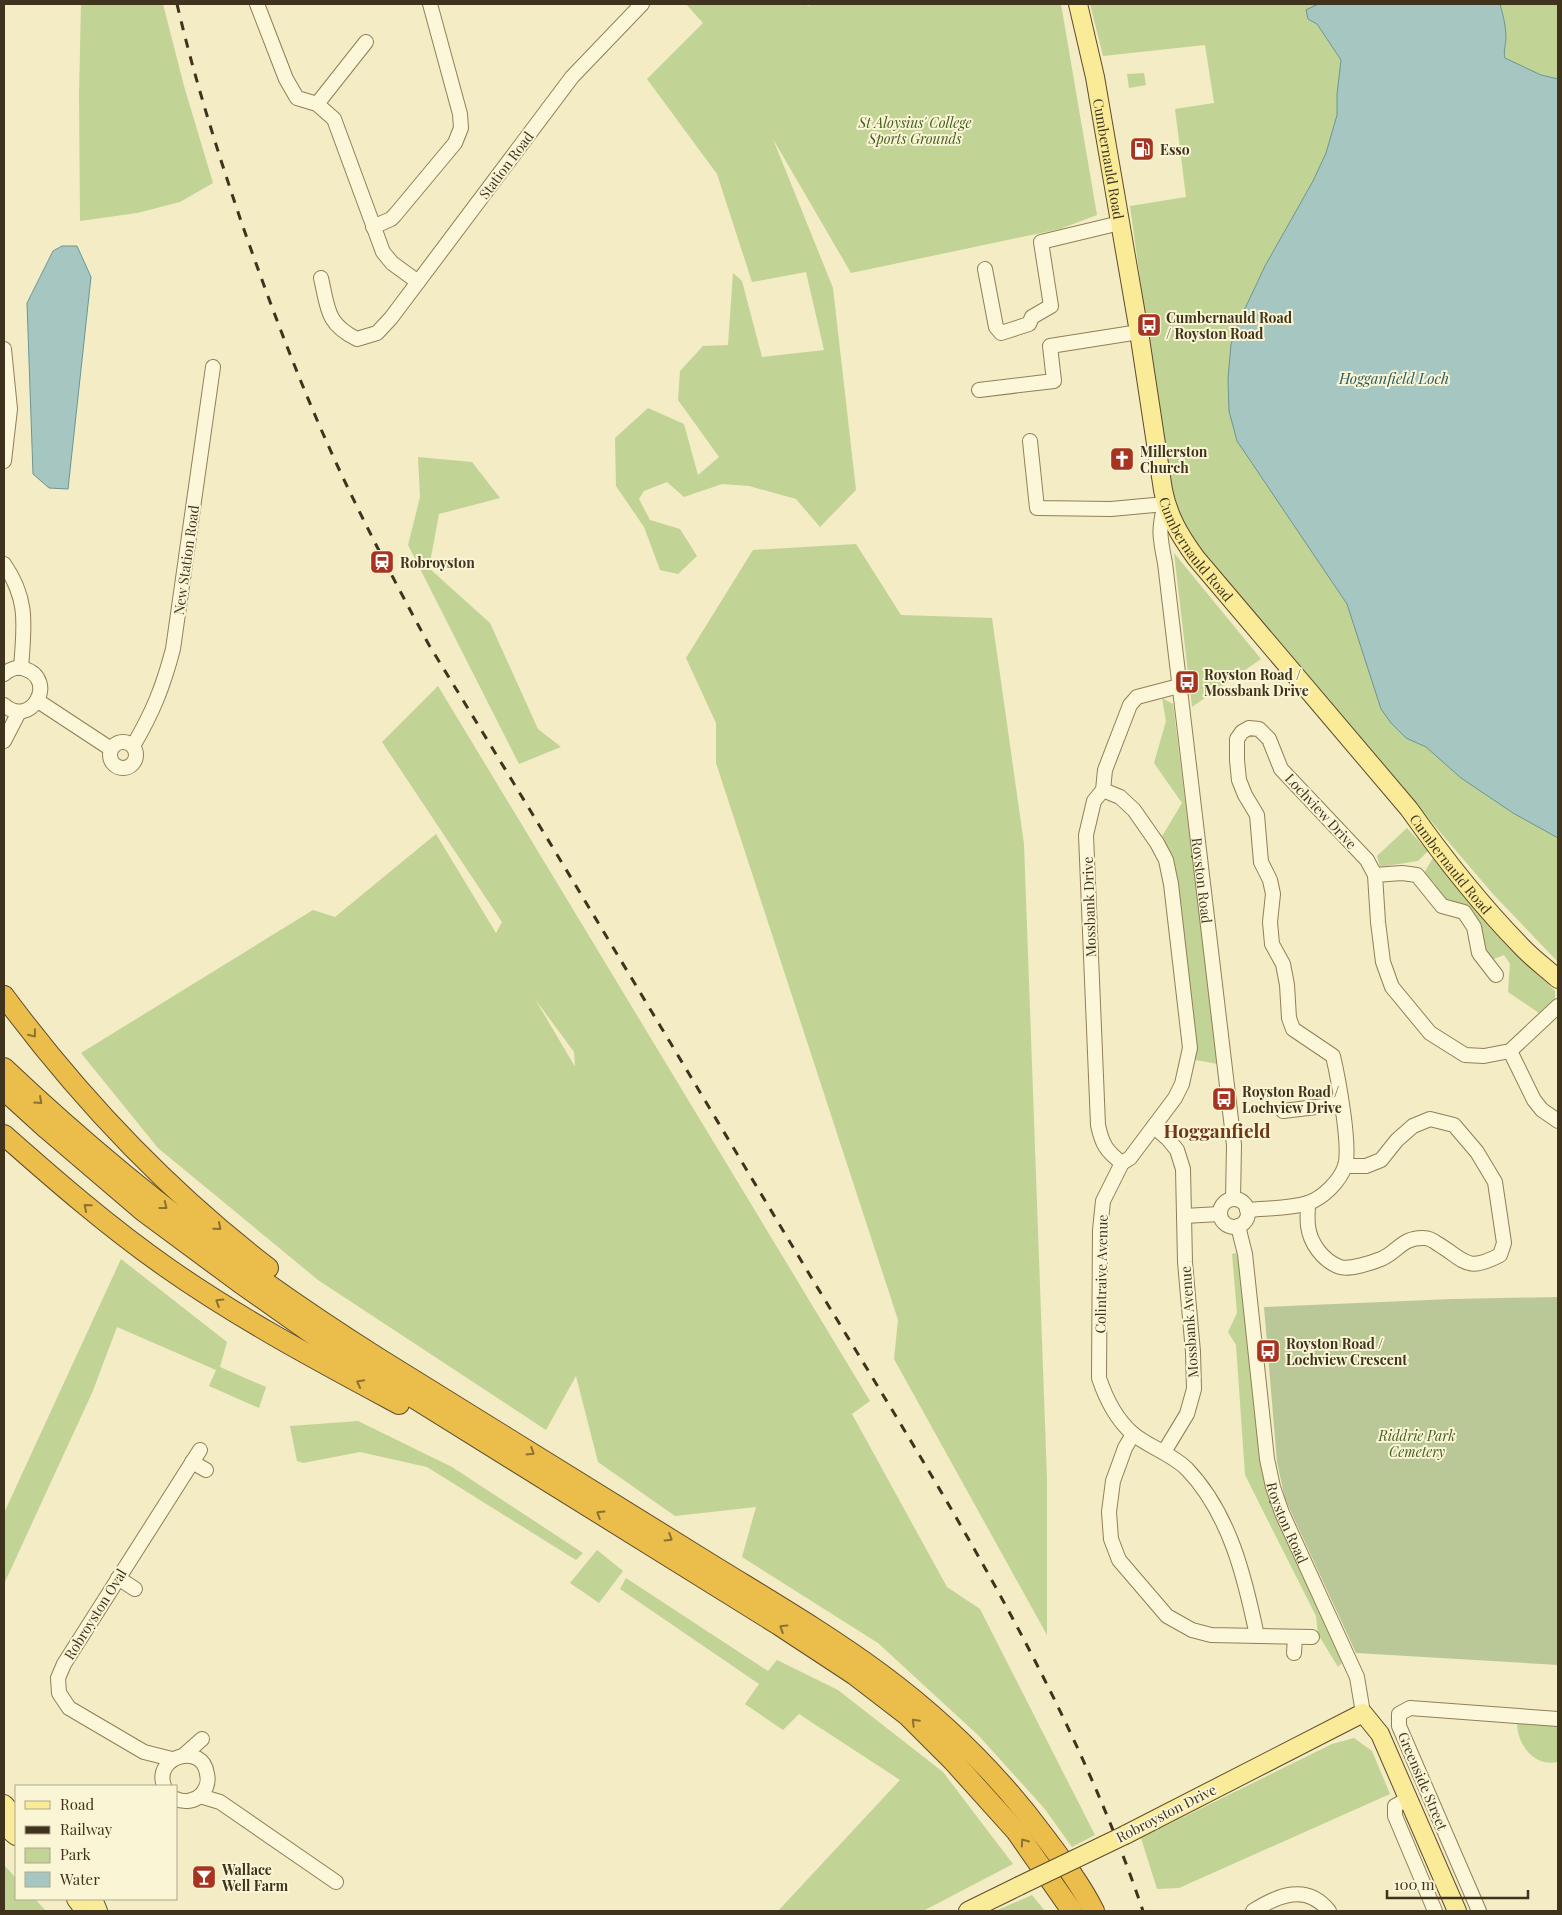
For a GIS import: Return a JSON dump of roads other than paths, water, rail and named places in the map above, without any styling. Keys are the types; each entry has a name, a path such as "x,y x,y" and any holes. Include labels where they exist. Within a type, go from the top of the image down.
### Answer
{"highway":[{"path":"4,996 79,1089 125,1140 185,1198 280,1278 503,1435"},
{"path":"4,1068 59,1119 132,1181 256,1276 376,1356 822,1633 901,1689 942,1724 995,1776 1058,1854 1094,1911"},
{"path":"4,1090 144,1211 239,1282 332,1347 822,1652 882,1694 907,1715 953,1760 1016,1831 1072,1911"},
{"path":"4,1135 108,1225 166,1268 219,1303 309,1355 557,1488"}],"main road":[{"name":"Cumbernauld Road","path":"1078,4 1095,77 1139,332 1165,504 1176,529 1196,558 1409,809 1436,847 1470,889 1521,946 1558,979"},
{"name":"Royston Road","path":"1363,1712 1380,1734 1457,1911"},
{"name":"Robroyston Drive","path":"968,1911 1125,1835 1363,1712"},
{"path":"4,1804 15,1816"},
{"path":"4,1826 15,1835"},
{"path":"78,1900 85,1911"}],"street":[{"path":"257,4 290,86 298,98 318,104 334,119 383,252 392,263 418,282"},
{"path":"373,227 391,219 395,215 455,143 461,128 460,114 430,4"},
{"name":"Station Road","path":"321,278 331,317 339,329 357,338 377,333 391,318 572,77 642,4"},
{"path":"318,104 366,42"},
{"path":"985,269 996,328 1001,333 1029,324 1032,317 1051,306 1041,242 1120,223"},
{"path":"979,390 1054,381 1050,346 1139,332"},
{"path":"4,349 10,409 4,461"},
{"name":"New Station Road","path":"133,746 152,715 174,649 213,367"},
{"path":"1030,441 1037,508 1110,509 1165,504"},
{"name":"Royston Road","path":"1165,504 1159,531 1165,563 1234,1145 1233,1199"},
{"name":"Royston Road","path":"1165,563 1168,540 1176,529"},
{"path":"4,564 16,584 24,608 21,668"},
{"path":"4,674 13,668 28,670 38,679 40,694 38,701 27,710 13,711 4,705"},
{"name":"Mossbank Drive","path":"1122,1163 1108,1152 1101,1140 1098,1125 1086,835 1094,801 1104,790 1105,770 1130,704 1137,697 1179,686"},
{"path":"38,701 111,749"},
{"path":"4,741 20,712"},
{"name":"Lochview Drive","path":"1345,1166 1346,1140 1334,1056 1293,1029 1289,1018 1287,985 1283,964 1272,944 1270,922 1272,894 1270,880 1261,862 1257,815 1245,795 1239,780 1236,760 1237,739 1242,732 1249,728 1259,729 1268,739 1281,769 1367,860 1375,875 1383,962 1392,987 1430,1033 1465,1055 1484,1056 1510,1051"},
{"path":"122,741 130,743 136,754 134,763 127,768 114,765 110,753 111,749 122,741"},
{"name":"Colintraive Avenue","path":"1104,790 1120,797 1134,810 1157,842 1166,860 1171,884 1190,1048 1182,1084 1175,1098 1130,1158 1122,1163 1103,1201 1100,1230 1099,1378 1107,1401 1133,1434 1164,1452 1186,1468 1206,1494 1227,1531 1247,1588 1256,1636"},
{"path":"1375,875 1402,873 1417,875 1442,906 1464,912 1474,927 1479,953 1496,975"},
{"path":"1558,1006 1510,1051 1534,1100 1542,1110 1558,1121"},
{"path":"1283,1111 1341,1104"},
{"path":"1247,1210 1308,1203 1324,1194 1338,1178 1345,1166 1366,1166 1380,1160 1397,1140 1413,1126 1430,1119 1454,1125 1477,1152 1495,1182 1504,1243 1500,1255 1476,1264 1463,1262 1439,1244 1426,1238 1410,1238 1382,1259 1360,1266 1341,1267 1323,1257 1314,1246 1308,1228 1308,1203"},
{"name":"Mossbank Avenue","path":"1154,1127 1177,1150 1183,1169 1185,1262 1190,1306 1194,1389 1187,1414 1164,1452"},
{"path":"1233,1199 1242,1201 1247,1210 1246,1217 1238,1226 1233,1227 1224,1223 1220,1214 1224,1202 1233,1199"},
{"path":"1184,1216 1220,1214"},
{"name":"Royston Road","path":"1238,1226 1245,1254 1267,1460 1273,1487 1286,1522 1357,1677 1363,1712"},
{"path":"1133,1434 1125,1448 1113,1481 1109,1512 1111,1539 1119,1560 1166,1616 1192,1630 1211,1634 1312,1637"},
{"name":"Robroyston Oval","path":"144,1752 69,1708 59,1693 58,1678 64,1664 200,1450"},
{"path":"192,1462 206,1470"},
{"path":"118,1578 135,1589"},
{"path":"1294,1653 1295,1637"},
{"name":"Greenside Street","path":"1479,1911 1399,1726 1399,1714 1410,1708 1558,1719"},
{"path":"162,1783 165,1766 202,1739 203,1761 207,1770 208,1781 206,1788 200,1796 193,1800 178,1801"},
{"path":"144,1752 178,1757 192,1756 203,1761"},
{"path":"144,1752 162,1783"},
{"path":"208,1781 220,1802"},
{"path":"200,1796 220,1802 336,1882"},
{"path":"1409,1798 1395,1806 1395,1816 1435,1911"},
{"path":"1253,1911 1286,1894 1301,1894 1312,1898 1320,1902 1329,1911"}],"water":[{"name":"Hogganfield Loch","path":"1318,4 1500,4 1505,29 1505,58 1541,75 1558,79 1558,838 1513,813 1461,778 1426,747 1406,738 1391,723 1381,709 1347,604 1237,441 1229,411 1228,379 1231,344 1241,317 1265,266 1313,181 1326,153 1337,115 1337,94 1341,60 1317,24 1308,19 1306,10"},
{"path":"62,246 77,246 91,277 68,489 49,488 33,474 27,303 53,251"}],"railway":[{"path":"177,4 215,140 263,283 311,406 371,534 429,645 904,1430 995,1585 1037,1664 1076,1745 1112,1827 1143,1911"}],"place":[{"name":"Esso","path":"1142,149"},
{"name":"Cumbernauld Road / Royston Road","path":"1149,325"},
{"name":"Millerston Church","path":"1122,459"},
{"name":"Robroyston","path":"382,562"},
{"name":"Royston Road / Mossbank Drive","path":"1187,682"},
{"name":"Royston Road / Lochview Drive","path":"1224,1099"},
{"name":"Royston Road / Lochview Crescent","path":"1268,1351"},
{"name":"Wallace Well Farm","path":"204,1877"}],"district":[{"name":"Hogganfield","path":"1217,1130"}],"park label":[{"name":"St Aloysius' College Sports Grounds","path":"915,130"},
{"name":"Riddrie Park Cemetery","path":"1417,1444"}]}
